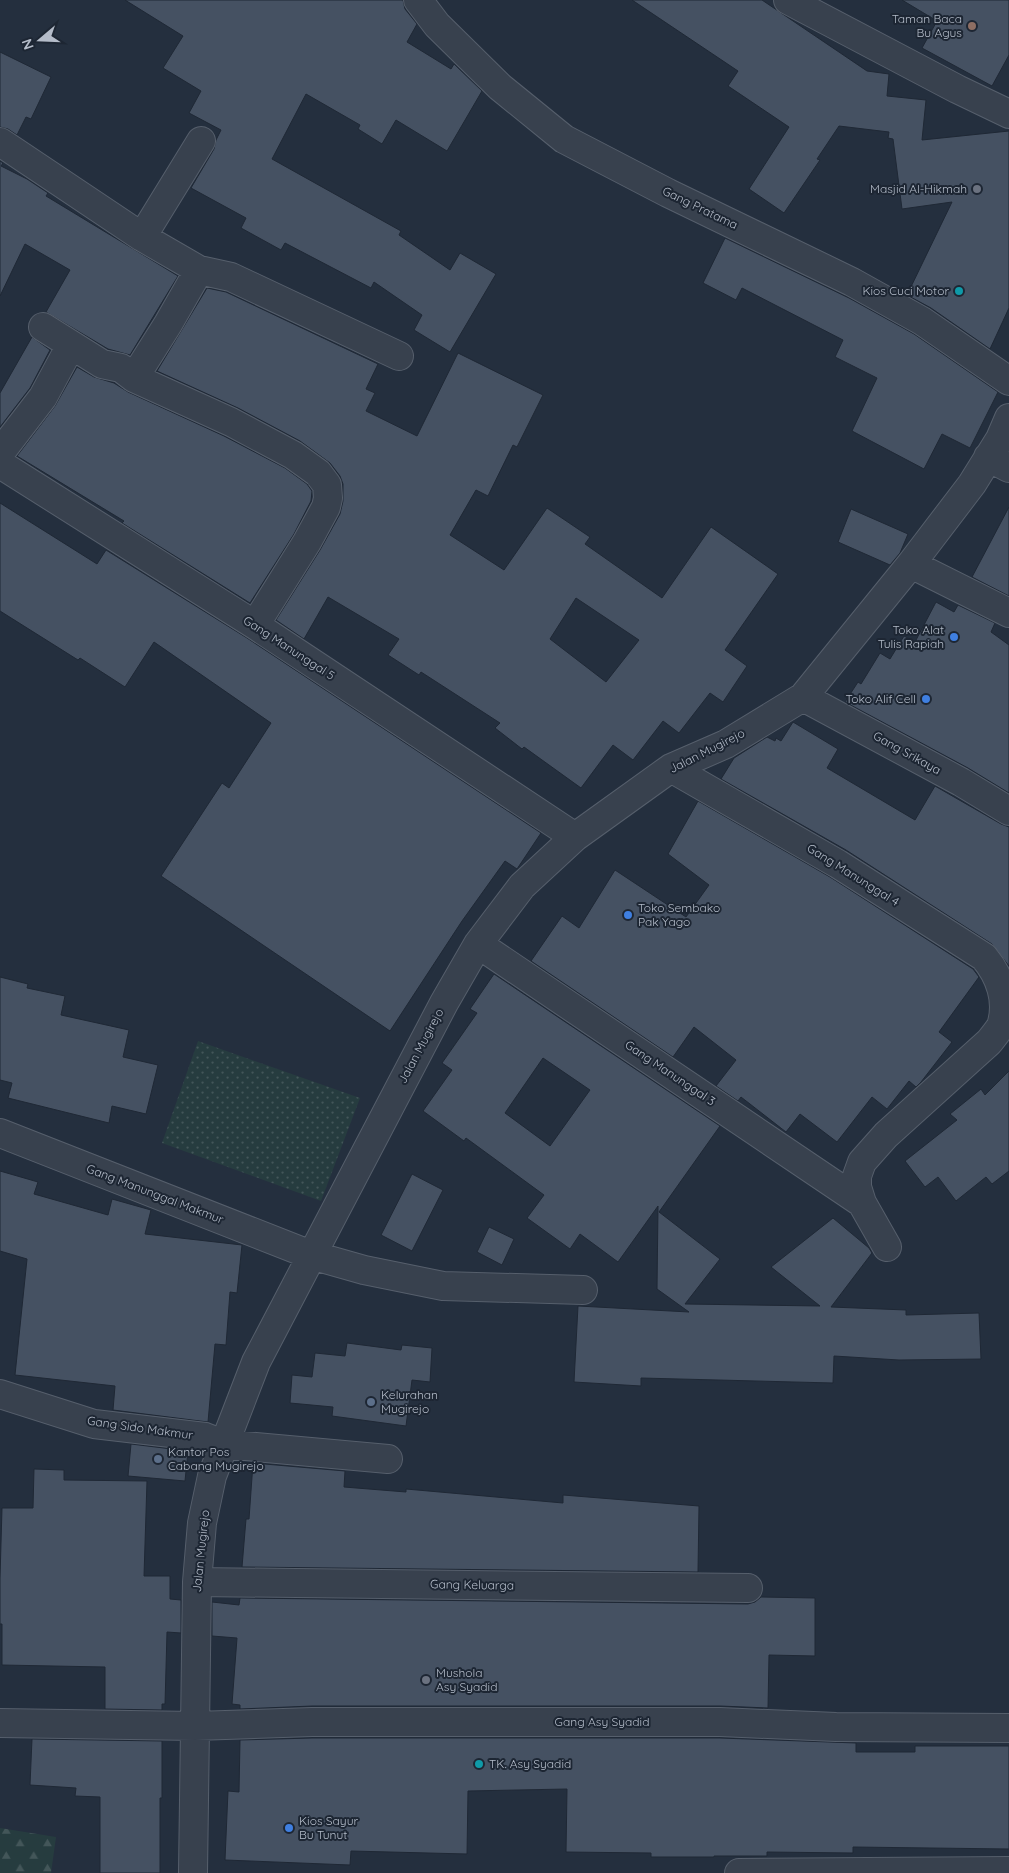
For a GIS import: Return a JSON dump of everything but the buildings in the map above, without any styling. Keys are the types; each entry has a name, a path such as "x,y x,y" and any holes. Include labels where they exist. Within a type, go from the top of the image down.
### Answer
{"street":[{"name":"Gang Pratama","path":"418,0 437,26 500,87 564,139 668,193 852,282 922,321 1009,381"},
{"path":"788,0 957,89 1009,114"},
{"path":"142,237 201,141"},
{"path":"0,142 142,237 199,270 232,277 400,356"},
{"path":"134,378 199,270"},
{"path":"43,327 102,364 121,368 134,378 231,422 293,455 318,473 327,485 328,498 326,507 308,542 255,625"},
{"path":"0,453 43,397 71,345"},
{"name":"Jalan Mugirejo","path":"193,1873 197,1582 202,1522 212,1476 256,1362 444,1003 478,944 522,886 575,836 671,768 726,744 803,697 911,564 972,484 999,463 1000,439 1009,418"},
{"name":"Gang Manunggal 5","path":"0,464 255,625 575,836"},
{"path":"911,564 1009,613"},
{"name":"Gang Srikaya","path":"803,697 961,782 1009,811"},
{"name":"Gang Manunggal 4","path":"671,768 838,864 984,957 997,972 1004,990 1006,1006"},
{"name":"Gang Manunggal 3","path":"478,944 862,1203"},
{"name":"Gang Manunggal 3","path":"887,1247 862,1203 857,1187 857,1176 862,1162 886,1135 989,1042 1002,1025 1006,1006"},
{"name":"Gang Manunggal Makmur","path":"0,1133 311,1255 364,1270 443,1286 583,1290"},
{"name":"Gang Sido Makmur","path":"0,1394 94,1424 205,1437 223,1444 388,1459"},
{"name":"Gang Keluarga","path":"197,1582 748,1588"},
{"name":"Gang Asy Syadid","path":"0,1723 194,1726 312,1722 720,1722 836,1727 1009,1728"},
{"path":"739,1873 1009,1871"}],"green space":[{"path":"198,1041 360,1098 321,1201 162,1143"},
{"path":"0,1828 56,1837 51,1873 0,1873"}],"place":[{"name":"Taman Baca Bu Agus","path":"972,26"},
{"name":"Masjid Al-Hikmah","path":"977,189"},
{"name":"Kios Cuci Motor","path":"959,291"},
{"name":"Toko Alat Tulis Rapiah","path":"954,637"},
{"name":"Toko Alif Cell","path":"926,699"},
{"name":"Toko Sembako Pak Yago","path":"628,915"},
{"name":"Kelurahan Mugirejo","path":"371,1402"},
{"name":"Kantor Pos Cabang Mugirejo","path":"158,1459"},
{"name":"Mushola Asy Syadid","path":"426,1680"},
{"name":"TK. Asy Syadid","path":"479,1764"},
{"name":"Kios Sayur Bu Tunut","path":"289,1828"}]}
